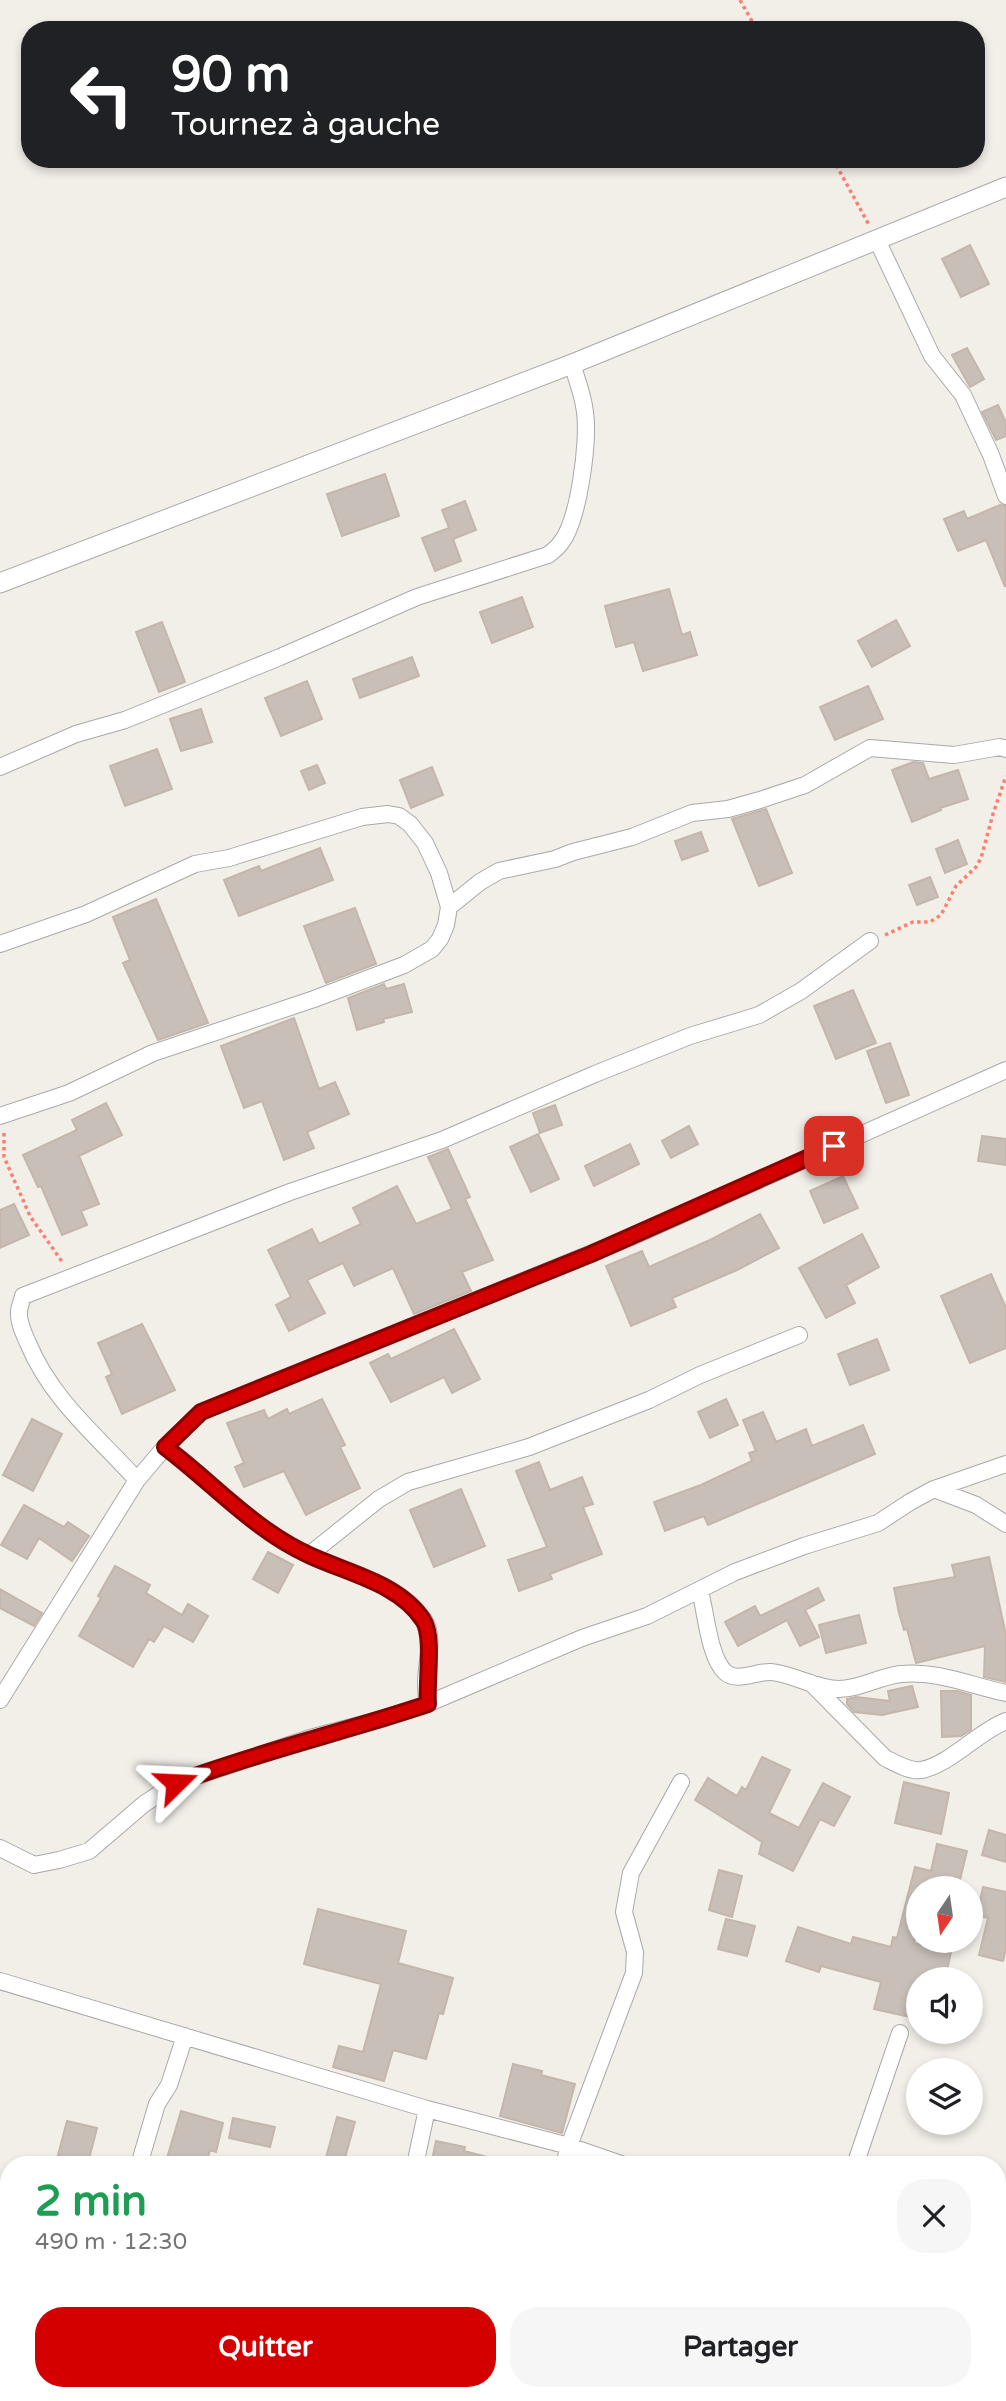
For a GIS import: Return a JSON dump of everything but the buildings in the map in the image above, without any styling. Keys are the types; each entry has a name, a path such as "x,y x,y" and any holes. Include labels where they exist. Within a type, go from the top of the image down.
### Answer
{"street":[{"path":"0,583 572,364 1006,187"},
{"path":"877,240 932,356 962,395 991,455 1006,496"},
{"path":"0,767 76,734 125,720 280,657 417,597 548,555 560,545 569,529 583,474 586,414 572,364"},
{"path":"449,907 480,881 499,871 555,859 632,837 692,813 728,809 806,785 870,748 954,755 1006,748"},
{"path":"0,944 86,914 195,864 229,858 362,817 388,814 405,820 425,843 439,873 449,907 446,925 432,949 404,965 153,1054 68,1093 2,1116"},
{"path":"137,1480 54,1392 22,1329 19,1312 23,1296 290,1192 442,1140 690,1036 759,1015 801,992 870,941"},
{"path":"0,1700 137,1480 165,1447 201,1412 629,1238 1006,1070"},
{"path":"309,1555 379,1499 408,1482 542,1442 649,1400 700,1375 799,1335"},
{"path":"165,1447 270,1533 309,1555 387,1590 408,1604 425,1622 430,1651 426,1682 428,1704"},
{"path":"0,1848 34,1865 89,1850 144,1804 176,1783 310,1738 428,1704 582,1638 647,1616 735,1572 804,1546 878,1523 934,1489 1006,1464"},
{"path":"934,1489 976,1505 1006,1524"},
{"path":"700,1591 718,1662 726,1674 733,1677 771,1672 837,1689 877,1682 900,1674 925,1675 958,1680 1006,1693"},
{"path":"809,1682 885,1758 920,1771 949,1758 1006,1721"},
{"path":"566,2156 634,1973 635,1952 624,1912 631,1873 681,1782"},
{"path":"0,1981 427,2109 598,2156"},
{"path":"858,2156 900,2033"},
{"path":"142,2156 157,2104 169,2085 185,2036"},
{"path":"417,2156 427,2109"}],"path":[{"path":"740,0 752,21"},
{"path":"837,168 877,240"},
{"path":"870,941 914,922 930,922 941,915 956,886 976,867 981,858 1006,776"},
{"path":"2,1116 4,1157 30,1216 60,1260"}],"route":[{"path":"176,1783 310,1738 428,1704 426,1682 430,1651 425,1622 408,1604 387,1590 309,1555 270,1533 165,1447 189,1423 201,1412 591,1254 834,1146"}]}
